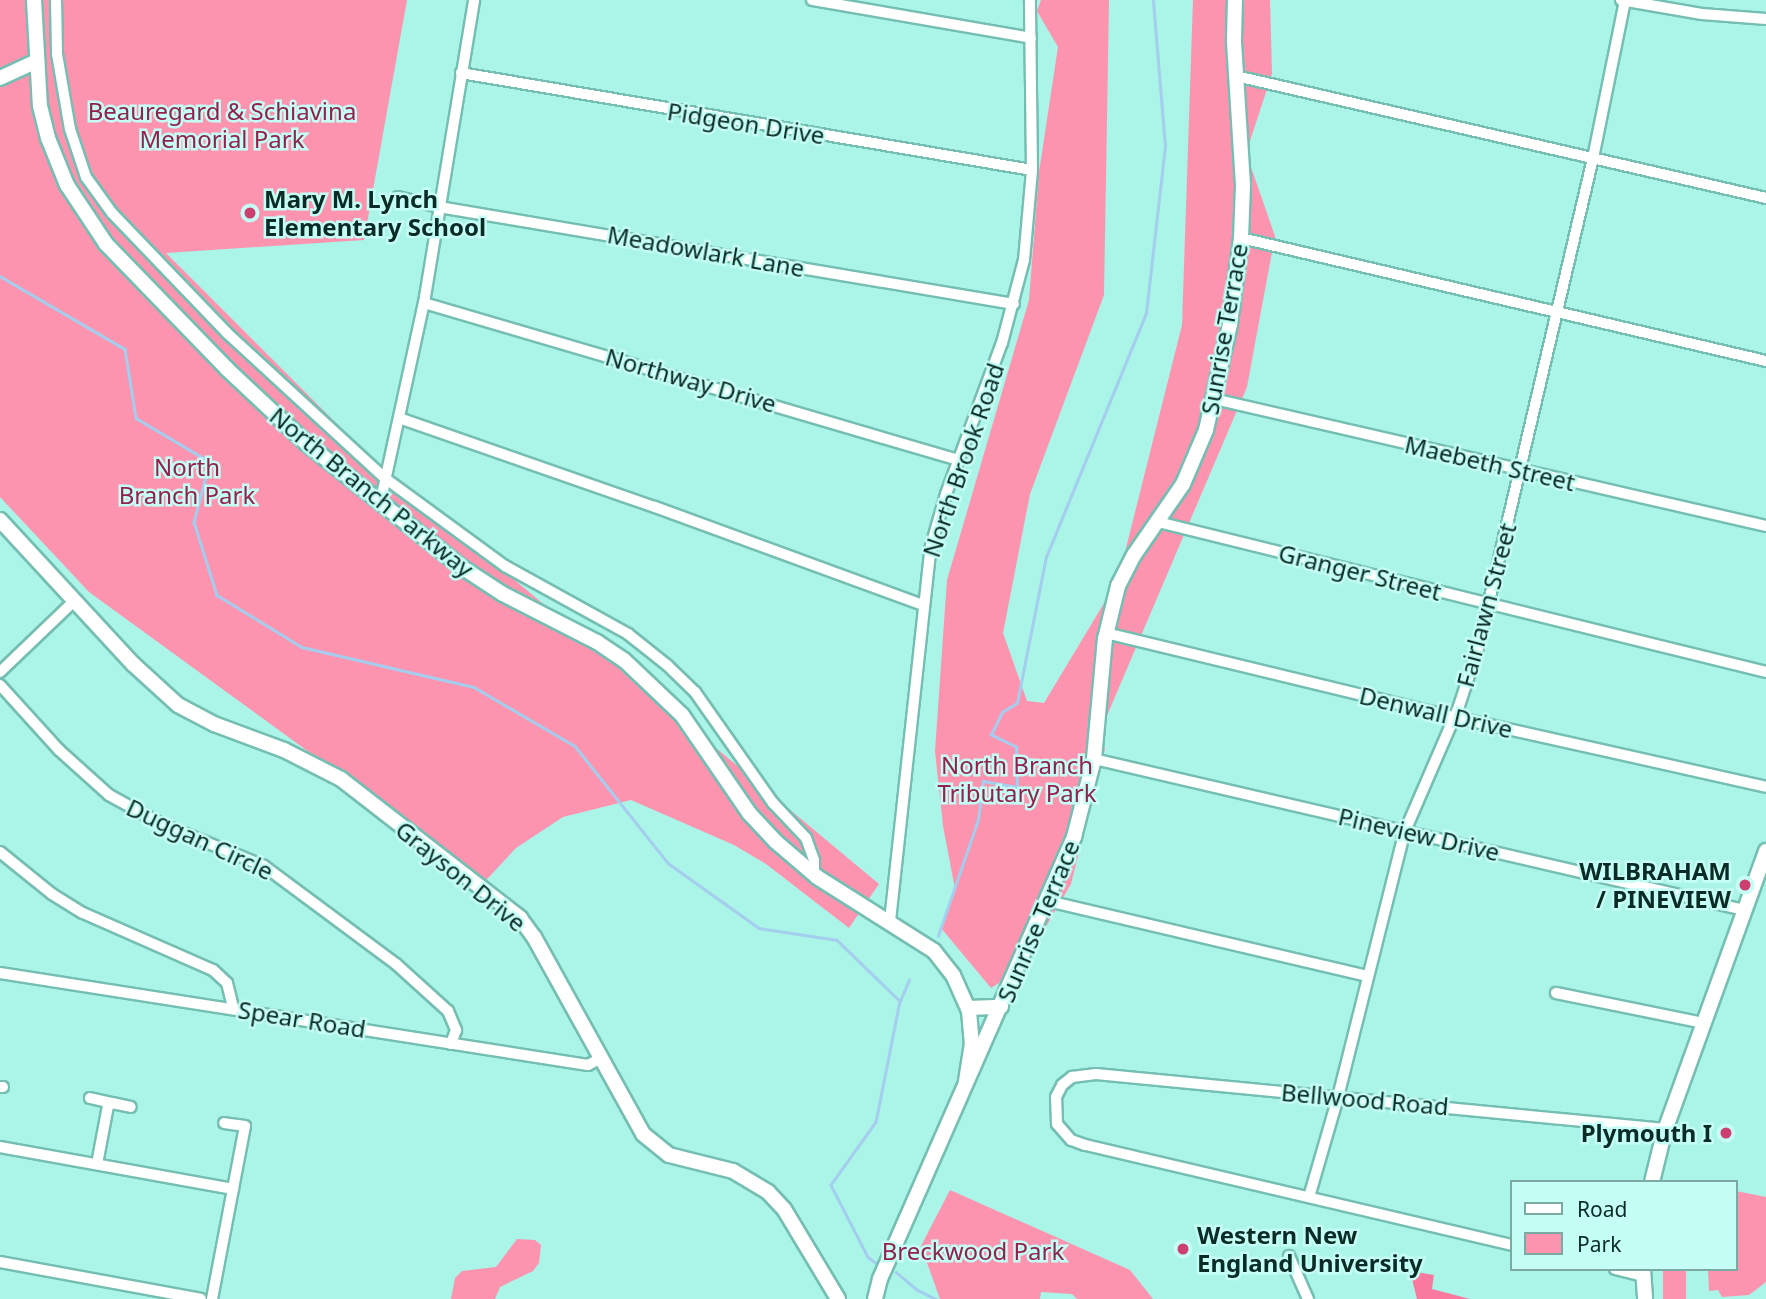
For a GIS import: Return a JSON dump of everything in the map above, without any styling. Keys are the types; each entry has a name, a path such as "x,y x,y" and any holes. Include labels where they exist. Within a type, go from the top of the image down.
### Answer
{"street":[{"name":"North Branch Parkway","path":"34,0 40,106 48,138 67,186 94,229 267,408 380,504 481,580 597,642 637,671 682,715 761,827 814,874 890,921 940,957 953,975 968,1008 972,1043 966,1082"},
{"path":"56,0 57,54 70,129 86,177 112,213 218,325 386,479 505,566 628,634 667,665 695,692 773,803 806,838 814,860 814,874"},
{"path":"380,504 424,303 474,0"},
{"path":"812,0 1031,38"},
{"name":"North Brook Road","path":"890,921 923,605 933,537 1014,304 1024,260 1032,170 1030,0"},
{"name":"Sunrise Terrace","path":"874,1299 880,1279 1074,837 1094,759 1106,633 1118,586 1134,555 1190,471 1214,399 1230,324 1241,238 1243,186 1236,76 1235,0"},
{"path":"1622,1 1702,14 1766,19"},
{"name":"Fairlawn Street","path":"1308,1197 1338,1097 1405,831 1454,717 1475,660 1593,158 1622,1"},
{"path":"0,78 37,61"},
{"name":"Pidgeon Drive","path":"461,74 1032,170"},
{"path":"1236,76 1766,198"},
{"name":"Meadowlark Lane","path":"398,197 439,207 1014,304"},
{"path":"1241,238 1556,314 1766,361"},
{"name":"Northway Drive","path":"424,303 958,460"},
{"name":"Maebeth Street","path":"1214,399 1766,526"},
{"path":"399,418 655,507 923,605"},
{"name":"Grayson Drive","path":"0,520 133,664 178,705 214,724 284,750 341,779 520,918 638,1125 658,1149 675,1158 733,1171 773,1196 784,1209 838,1299"},
{"name":"Granger Street","path":"1158,522 1766,672"},
{"path":"0,672 75,600"},
{"name":"Denwall Drive","path":"1106,633 1454,717 1766,787"},
{"name":"Duggan Circle","path":"0,684 59,750 109,794 162,824 264,866 396,964 448,1011 456,1030 451,1044"},
{"name":"Pineview Drive","path":"1094,759 1744,910"},
{"path":"1652,1180 1665,1129 1766,851"},
{"path":"0,852 52,894 83,913 213,970 228,983 233,1007"},
{"path":"1048,901 1367,976"},
{"name":"Spear Road","path":"0,973 233,1007 587,1065 601,1058"},
{"path":"1556,993 1703,1023"},
{"path":"968,1008 1001,1007"},
{"name":"Bellwood Road","path":"1308,1197 1077,1143 1061,1130 1054,1114 1056,1097 1067,1080 1075,1075 1096,1074 1665,1129"},
{"path":"90,1098 131,1107"},
{"path":"97,1164 107,1108 113,1103"},
{"path":"212,1299 246,1126 224,1123"},
{"path":"0,1146 233,1189"},
{"path":"1308,1197 1510,1245"},
{"path":"1289,1255 1308,1299"},
{"path":"0,1262 201,1299"},
{"path":"1644,1273 1645,1299"}],"green space":[{"name":"North Branch Park","path":"0,0 407,0 364,240 166,253 385,472 879,884 849,928 766,864 734,845 631,800 563,817 516,848 477,890 456,859 89,592 0,497"},
{"name":"North Branch Tributary Park","path":"1041,0 1109,0 1104,295 1030,494 1003,633 1027,701 1044,703 1118,580 1182,325 1193,0 1270,0 1272,74 1246,153 1275,236 1247,387 1100,732 1105,749 1071,884 1021,969 991,988 941,928 955,889 943,826 935,751 947,580 1029,300 1039,172 1058,47 1037,11"},
{"name":"Breckwood Park","path":"950,1190 1130,1270 1153,1299 1077,1299 1072,1294 1041,1292 1040,1299 940,1299 921,1246"},
{"path":"1738,1191 1766,1197 1766,1282 1749,1295 1722,1297 1718,1290 1709,1291 1708,1271 1738,1271"},
{"path":"517,1239 535,1240 541,1245 539,1263 533,1271 500,1287 495,1299 451,1299 455,1278 462,1271 496,1267"},
{"path":"1663,1271 1686,1271 1686,1299 1663,1299"}],"shaded area":[{"path":"1410,1271 1434,1275 1432,1289 1470,1299 1417,1299"}],"waterway":[{"path":"938,936 978,820 983,781 1017,787 1016,747 991,735 1002,712 1017,703 1046,557 1146,313 1165,147 1153,0"},
{"path":"0,276 125,349 136,418 210,462 194,522 217,595 302,647 474,687 575,746 668,863 759,928 837,940 900,1001 876,1122 831,1185 868,1257 875,1262"},
{"path":"900,1001 909,980"},
{"path":"896,1272 916,1289 936,1299"}],"place":[{"name":"Mary M. Lynch Elementary School","path":"250,213"},
{"name":"WILBRAHAM / PINEVIEW","path":"1745,885"},
{"name":"Plymouth I","path":"1726,1133"},
{"name":"Western New England University","path":"1183,1249"}],"park label":[{"name":"Beauregard & Schiavina Memorial Park","path":"222,125"}]}
